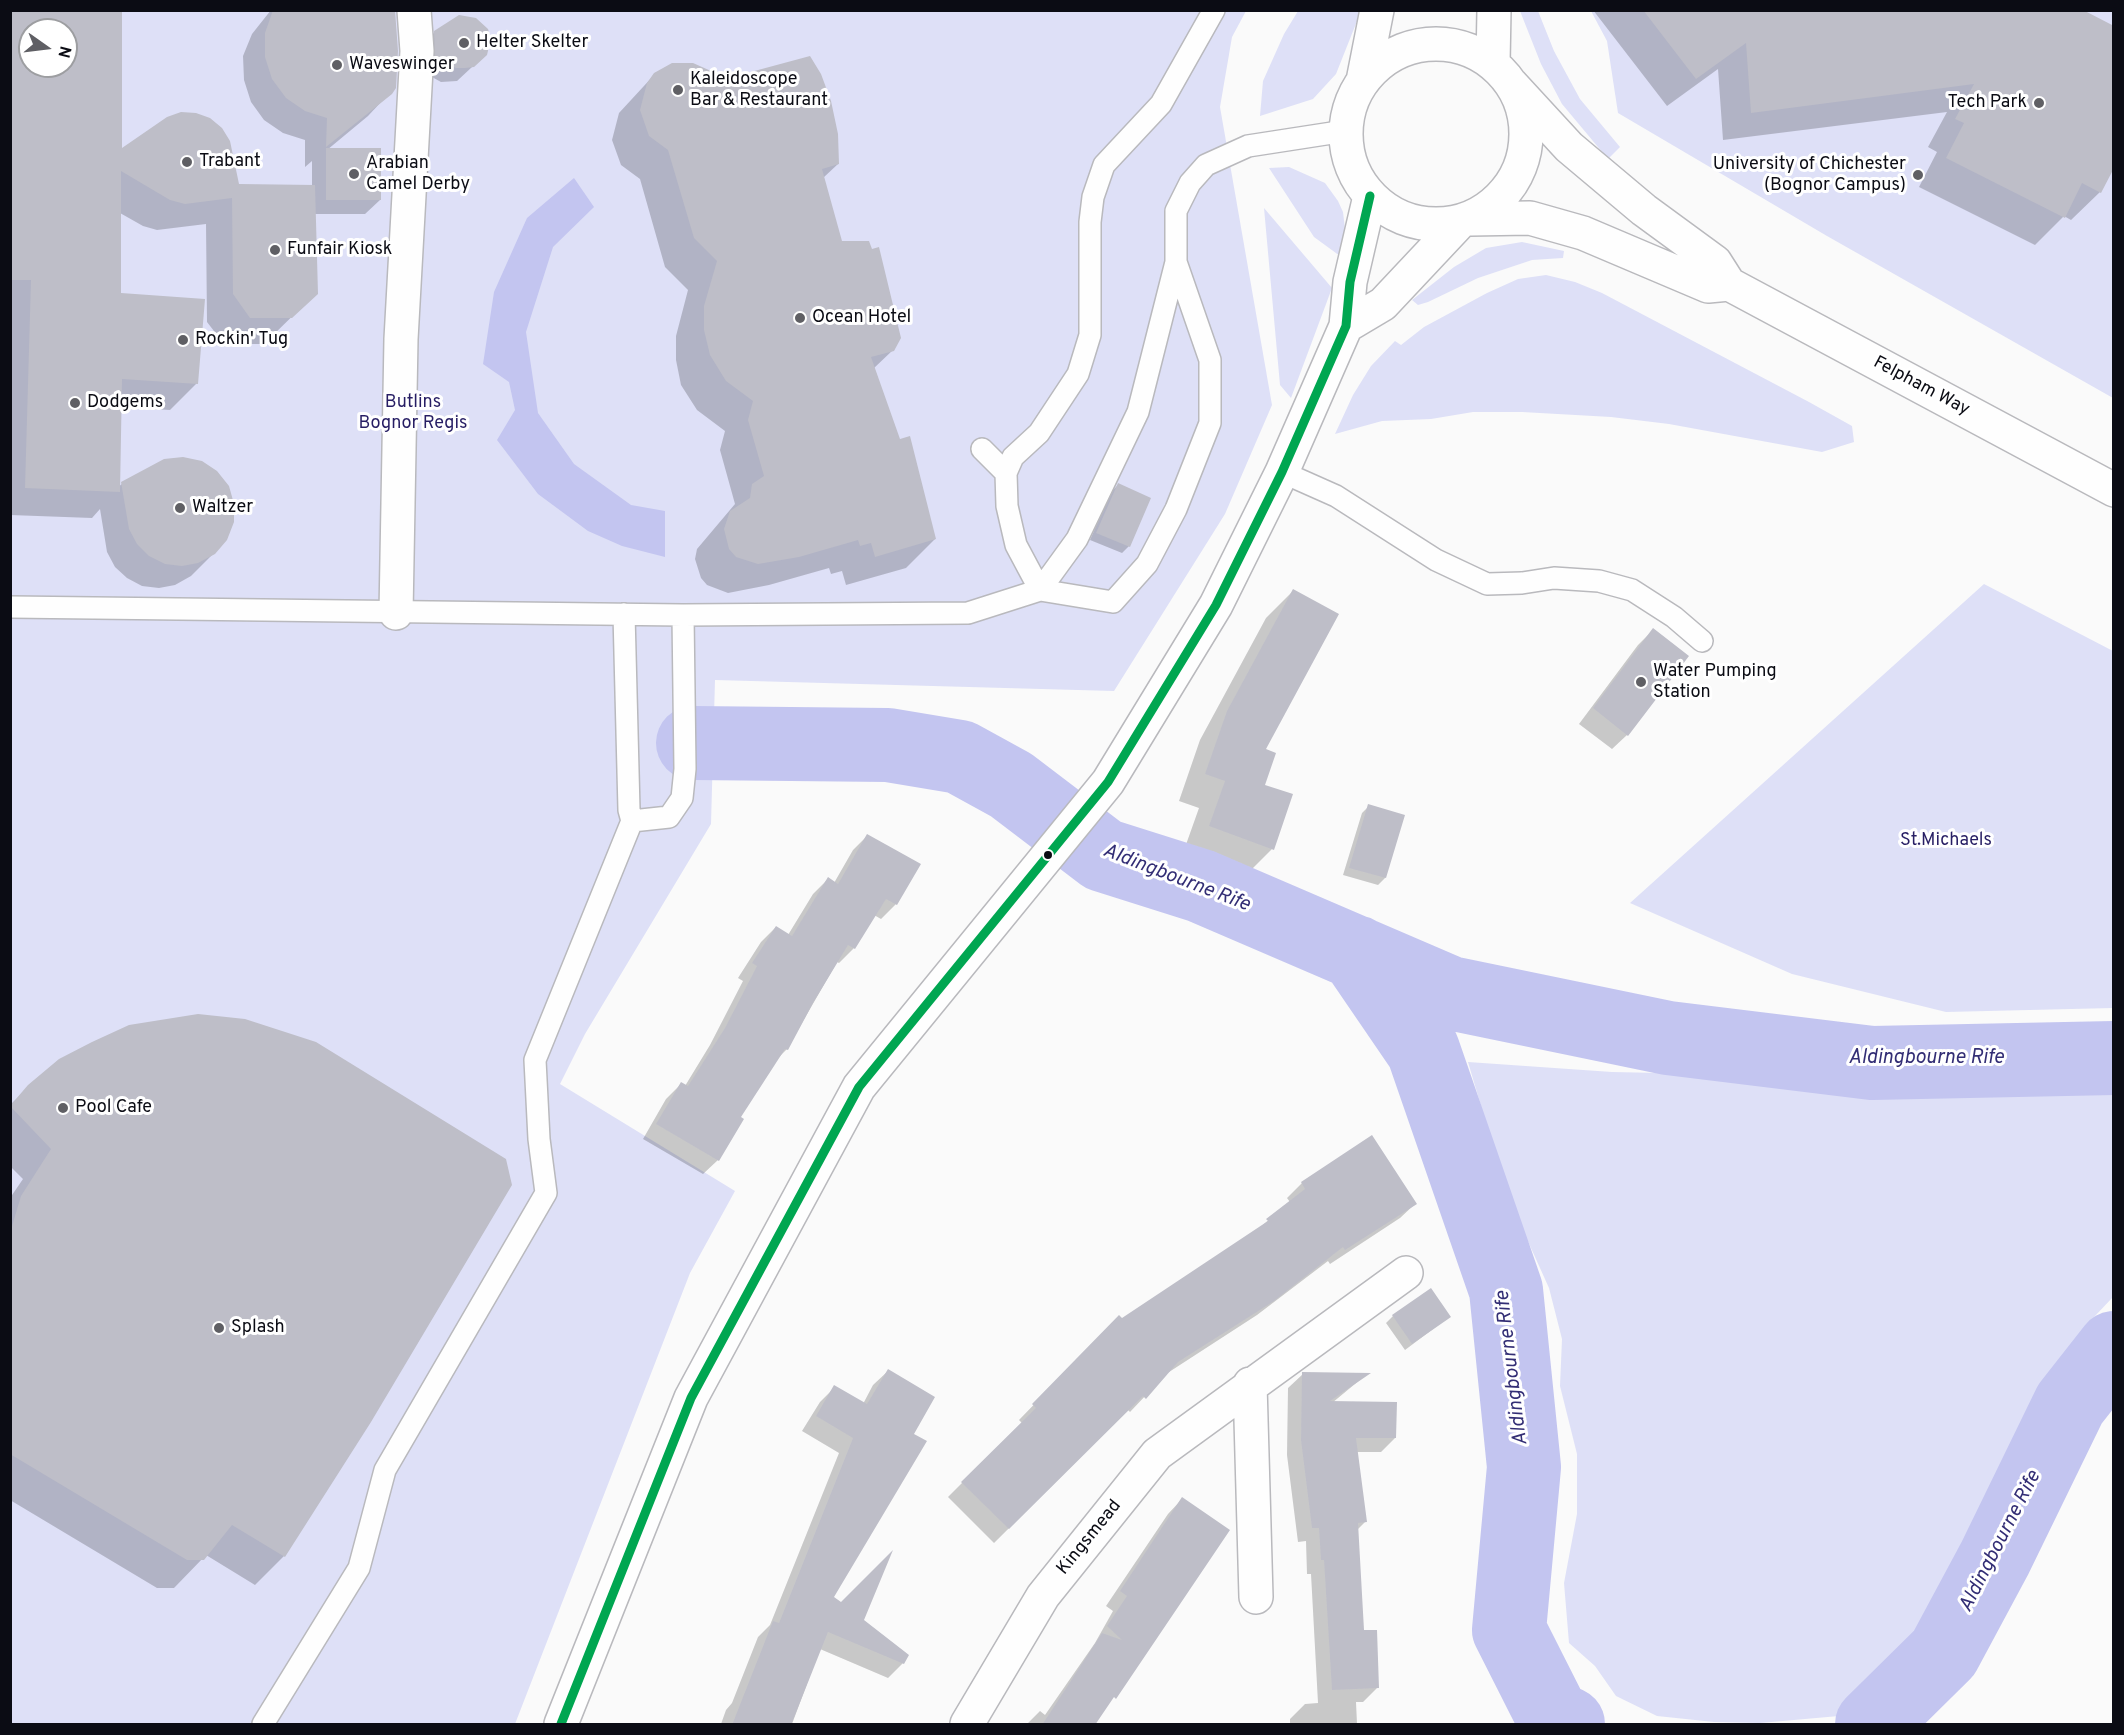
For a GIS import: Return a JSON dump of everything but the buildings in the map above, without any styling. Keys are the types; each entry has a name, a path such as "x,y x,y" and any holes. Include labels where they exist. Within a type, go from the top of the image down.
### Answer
{"street":[{"path":"396,612 401,339 417,51 414,10"},
{"path":"1377,10 1363,81 1348,114 1345,131 1350,162 1370,196 1389,212 1415,222 1442,224 1466,220"},
{"path":"1346,326 1383,304 1466,220 1504,193 1523,157 1524,116 1502,74 1494,10"},
{"path":"1363,81 1387,59 1404,49 1432,43 1460,46 1502,74"},
{"name":"Felpham Way","path":"1502,74 1569,147 1644,210 1715,262 1729,284 2114,490"},
{"path":"561,1725 692,1398 859,1087 1108,782 1216,605 1282,472 1346,326 1350,282 1370,196"},
{"name":"Felpham Way","path":"1466,220 1530,218 1582,233 1708,285 1729,284"},
{"name":"Kingsmead","path":"967,1725 1043,1596 1157,1454 1250,1384 1406,1273"},
{"path":"1250,1384 1256,1597"}],"lane":[{"path":"1040,590 1016,546 1007,506 1006,472 1013,457 1039,433 1078,374 1090,334 1089,222 1093,197 1104,165 1161,104 1214,10"},
{"path":"1040,590 1077,539 1138,412 1176,262 1176,211 1190,183 1206,165 1248,146 1345,131"},
{"path":"10,607 683,615 968,613 1040,590 1113,602 1146,564 1176,509 1210,423 1210,360 1176,262"},
{"path":"982,449 1006,472"},
{"path":"1282,472 1336,495 1436,560 1487,584 1522,583 1554,578 1599,580 1632,590 1674,618 1702,641"},
{"path":"263,1725 359,1568 385,1470 546,1193 539,1139 536,1060 632,821 629,810 624,614"},
{"path":"632,821 669,817 682,798 685,769 683,615"}],"green space":[{"name":"Butlins Bognor Regis","path":"11,11 1246,11 1232,37 1220,107 1272,405 1225,514 1114,691 715,680 711,824 585,1034 560,1084 735,1191 690,1273 515,1724 11,1724"},
{"path":"1298,11 1361,11 1336,74 1313,99 1260,116 1263,81 1284,34"},
{"path":"1520,11 1538,11 1554,51 1580,99 1620,147 1608,159 1562,104 1541,64"},
{"name":"University of Chichester (Bognor Campus)","path":"1591,11 2113,11 2113,398 1827,236 1618,113 1607,41"},
{"path":"1289,167 1325,183 1338,201 1343,212 1345,229 1340,256 1314,237 1269,168"},
{"path":"1264,208 1332,288 1291,398 1280,385"},
{"path":"1522,242 1564,251 1563,258 1532,260 1478,278 1418,305 1412,300 1454,267 1486,248"},
{"path":"1546,275 1575,282 1602,293 1809,402 1852,426 1854,442 1822,452 1669,424 1611,417 1522,412 1473,412 1431,419 1382,421 1335,434 1353,395 1371,366 1395,341 1401,345 1424,327 1518,279"},
{"name":"St.Michaels","path":"1984,584 2113,651 2113,1008 1946,1012 1792,974 1630,903"},
{"path":"1468,1062 1612,1072 1709,1074 1857,1086 1957,1088 2113,1084 2113,1297 2095,1316 2017,1445 1962,1567 1920,1639 1839,1716 1760,1723 1714,1722 1657,1716 1616,1696 1595,1666 1569,1643 1564,1583 1577,1514 1577,1454 1560,1386 1562,1339 1549,1288 1508,1197"}],"water":[{"path":"574,178 594,207 553,247 526,332 538,413 574,464 631,505 665,511 665,557 622,546 588,531 538,494 497,440 515,410 509,382 483,364 494,292 527,218"}],"waterway":[{"name":"Aldingbourne Rife","path":"693,743 888,745 960,757 1011,785 1103,855 1201,886 1450,993 1668,1038 1872,1063 2114,1058"},
{"name":"Aldingbourne Rife","path":"1356,952 1423,1050 1506,1290 1524,1467 1509,1630 1553,1717 1568,1724"},
{"name":"Aldingbourne Rife","path":"1872,1724 1944,1653 1995,1558 2070,1404 2114,1348"}],"transit line":[{"path":"561,1724 691,1398 859,1087 1108,782 1216,605 1282,472 1346,326 1350,282 1370,196"}],"place":[{"name":"Helter Skelter","path":"464,43"},
{"name":"Waveswinger","path":"337,65"},
{"name":"Kaleidoscope Bar & Restaurant","path":"678,90"},
{"name":"Tech Park","path":"2039,103"},
{"name":"Trabant","path":"187,162"},
{"name":"Arabian Camel Derby","path":"354,174"},
{"name":"University of Chichester (Bognor Campus)","path":"1918,175"},
{"name":"Funfair Kiosk","path":"275,250"},
{"name":"Ocean Hotel","path":"800,318"},
{"name":"Rockin' Tug","path":"183,340"},
{"name":"Dodgems","path":"75,403"},
{"name":"Waltzer","path":"180,508"},
{"name":"Water Pumping Station","path":"1641,682"},
{"name":"Pool Cafe","path":"63,1108"},
{"name":"Splash","path":"219,1328"}]}
